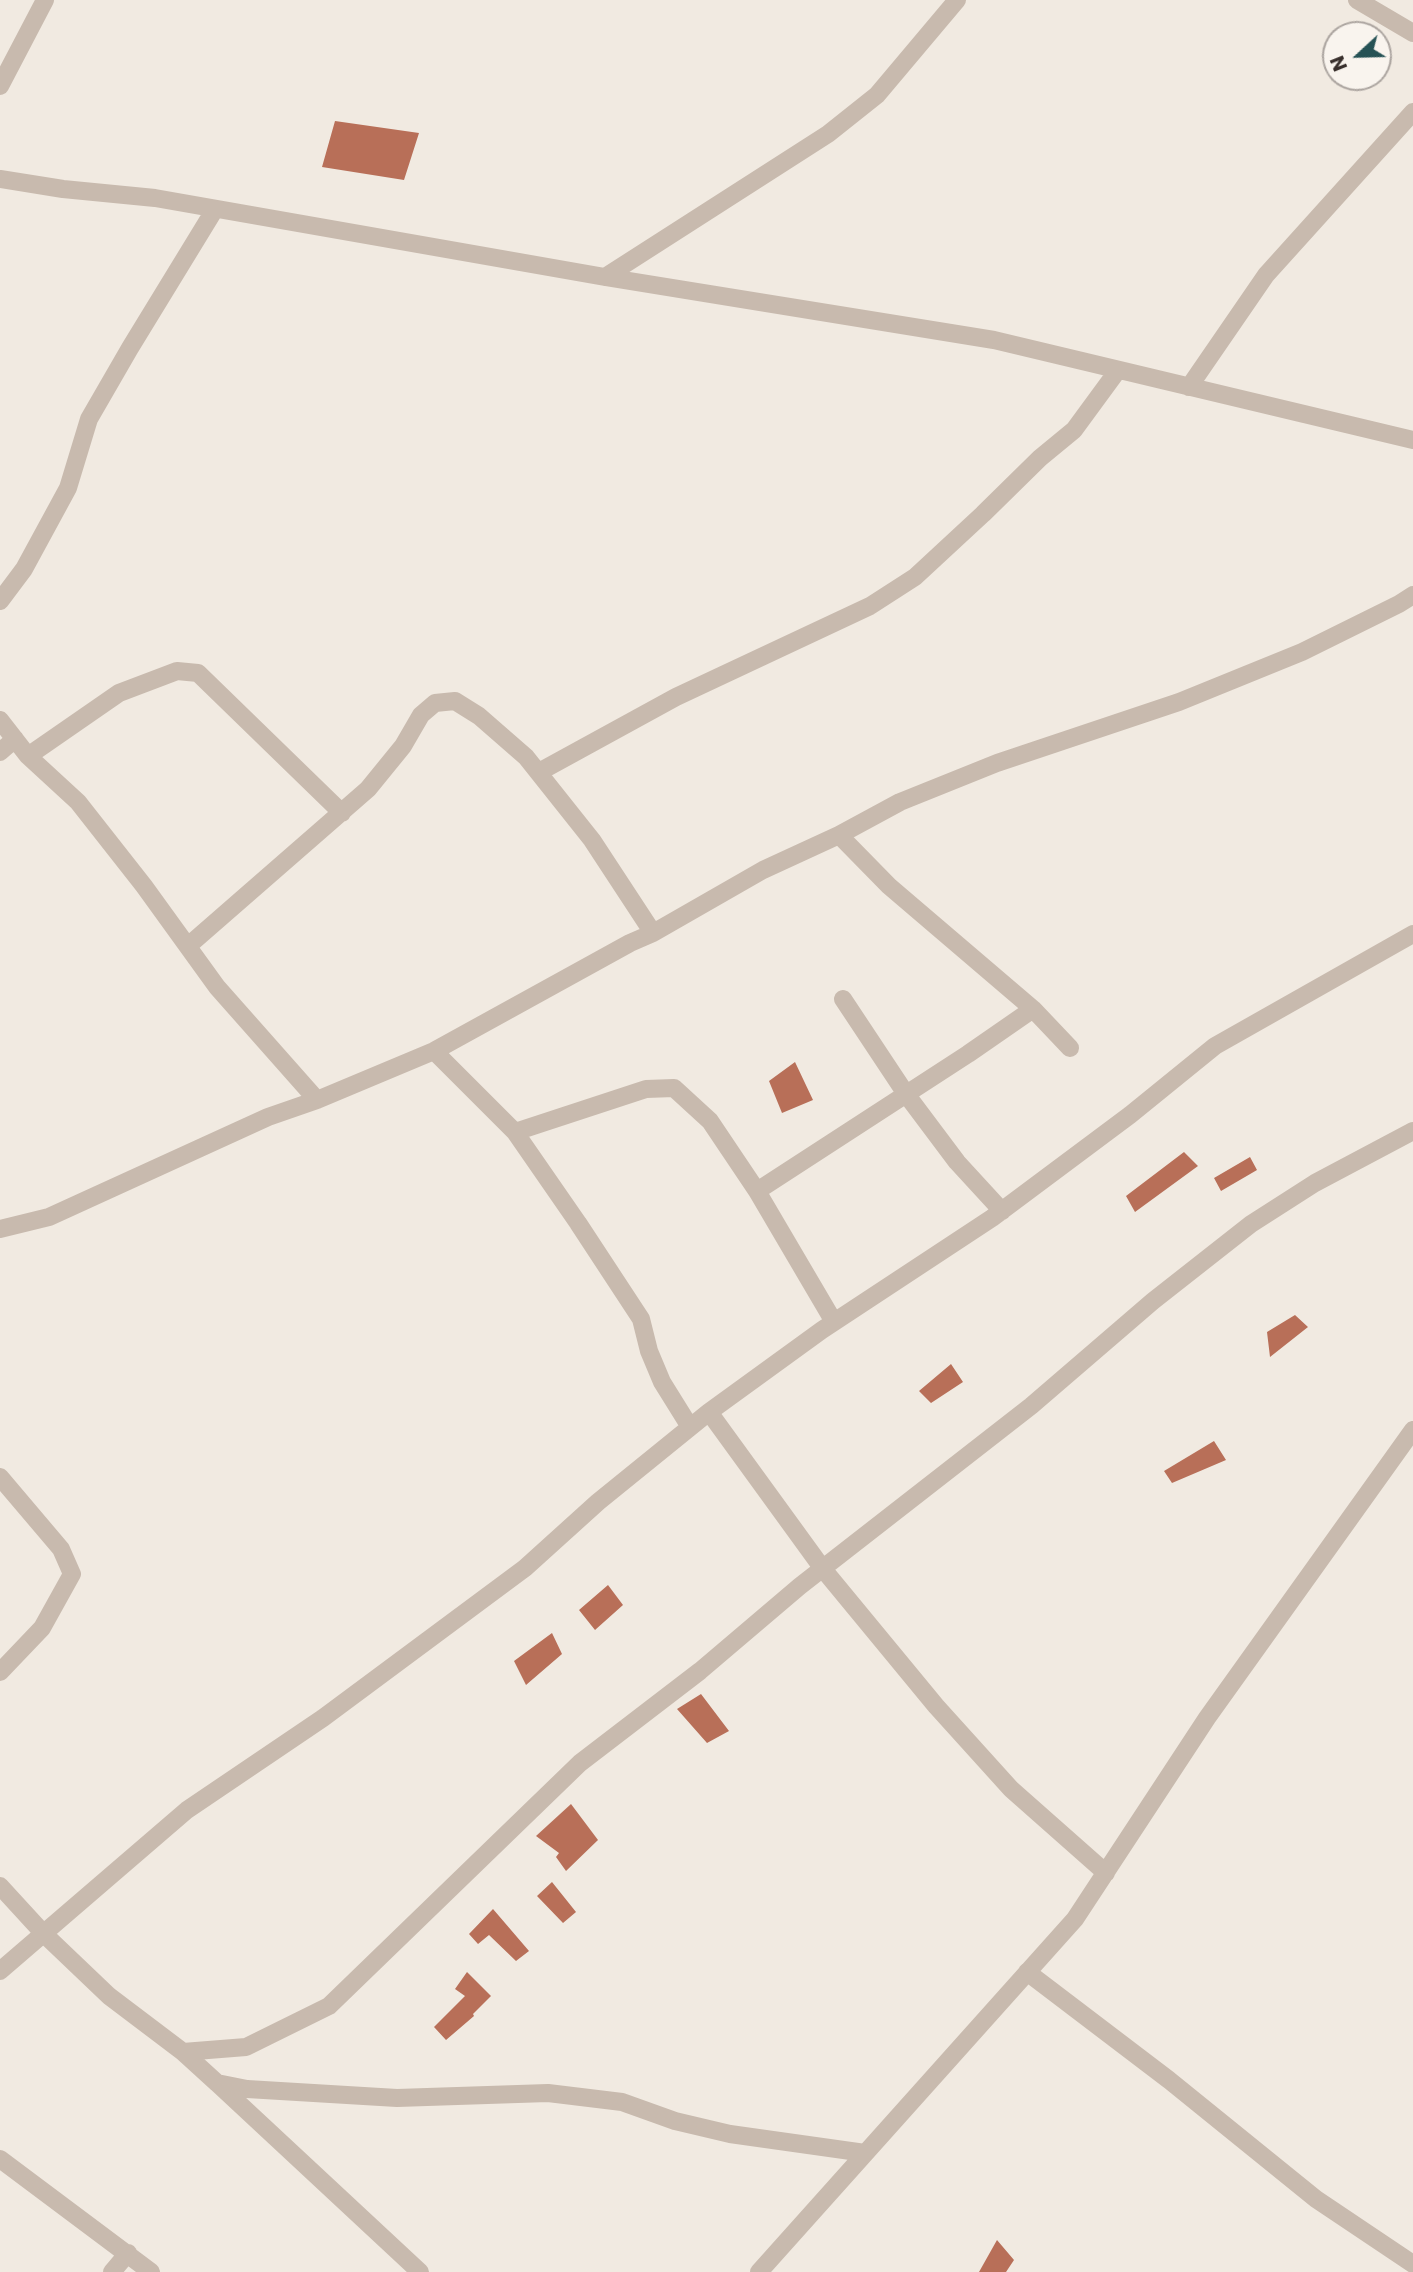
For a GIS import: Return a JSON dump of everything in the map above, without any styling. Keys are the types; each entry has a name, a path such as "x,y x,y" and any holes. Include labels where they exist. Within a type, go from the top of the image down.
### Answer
{"street":[{"path":"0,86 45,0"},
{"path":"606,277 838,126 877,95 957,0"},
{"path":"1357,0 1413,33"},
{"path":"1189,387 1266,275 1413,112"},
{"path":"0,179 63,189 155,198 606,277 993,340 1413,440"},
{"path":"0,601 24,569 68,488 89,419 215,209"},
{"path":"539,772 676,697 870,606 915,577 1040,458 1074,430 1118,370"},
{"path":"0,1229 49,1217 268,1117 317,1100 434,1051 653,933 763,870 900,803 997,763 1179,702 1302,653 1413,595"},
{"path":"28,756 119,694 177,671 198,673 342,813"},
{"path":"188,946 368,789 402,746 421,715 435,703 455,701 479,716 539,772 592,839 653,933"},
{"path":"0,720 28,756 78,802 217,987 317,1100"},
{"path":"0,752 15,739"},
{"path":"839,835 888,886 1033,1009 1070,1048"},
{"path":"0,1971 187,1810 323,1718 525,1567 598,1502 709,1412 834,1322 1002,1211 1130,1115 1215,1046 1413,934"},
{"path":"843,999 906,1094 957,1162 1002,1211"},
{"path":"757,1191 1033,1009"},
{"path":"434,1051 514,1132 584,1232 641,1319 649,1351 662,1382 690,1427"},
{"path":"514,1132 646,1089 674,1088 710,1121 757,1191 834,1322"},
{"path":"183,2052 247,2047 329,2006 580,1763 700,1671 823,1569 1031,1406 1153,1301 1251,1224 1315,1182 1413,1131"},
{"path":"709,1412 823,1569 936,1706 1011,1789 1106,1873"},
{"path":"759,2272 1075,1919 1207,1718 1413,1430"},
{"path":"0,1672 42,1628 72,1574 61,1549 1,1478"},
{"path":"0,1886 44,1934 109,1996 183,2052 217,2082 420,2272"},
{"path":"1027,1972 1169,2080 1315,2199 1413,2264"},
{"path":"217,2082 247,2089 397,2098 548,2092 622,2102 675,2121 730,2134 865,2153"},
{"path":"0,2159 151,2272"},
{"path":"112,2272 128,2253"}],"building":[{"path":"335,121 419,133 404,180 322,167"},
{"path":"795,1062 813,1100 782,1113 769,1081"},
{"path":"1184,1152 1198,1166 1135,1212 1126,1196"},
{"path":"1250,1157 1257,1170 1221,1191 1214,1178"},
{"path":"1295,1315 1308,1327 1270,1357 1267,1332"},
{"path":"951,1364 963,1382 931,1403 919,1391"},
{"path":"1214,1441 1226,1460 1172,1483 1164,1471"},
{"path":"608,1585 623,1605 595,1630 579,1610"},
{"path":"552,1633 562,1654 526,1685 514,1661"},
{"path":"701,1694 729,1731 707,1743 677,1709"},
{"path":"571,1804 598,1840 566,1871 556,1857 559,1853 536,1836"},
{"path":"552,1882 576,1912 563,1923 537,1896"},
{"path":"493,1909 529,1951 516,1961 489,1935 478,1944 469,1934"},
{"path":"467,1972 491,1996 474,2016 446,2040 434,2027 465,1996 455,1989"},
{"path":"997,2240 1014,2260 1006,2272 979,2272"}]}
